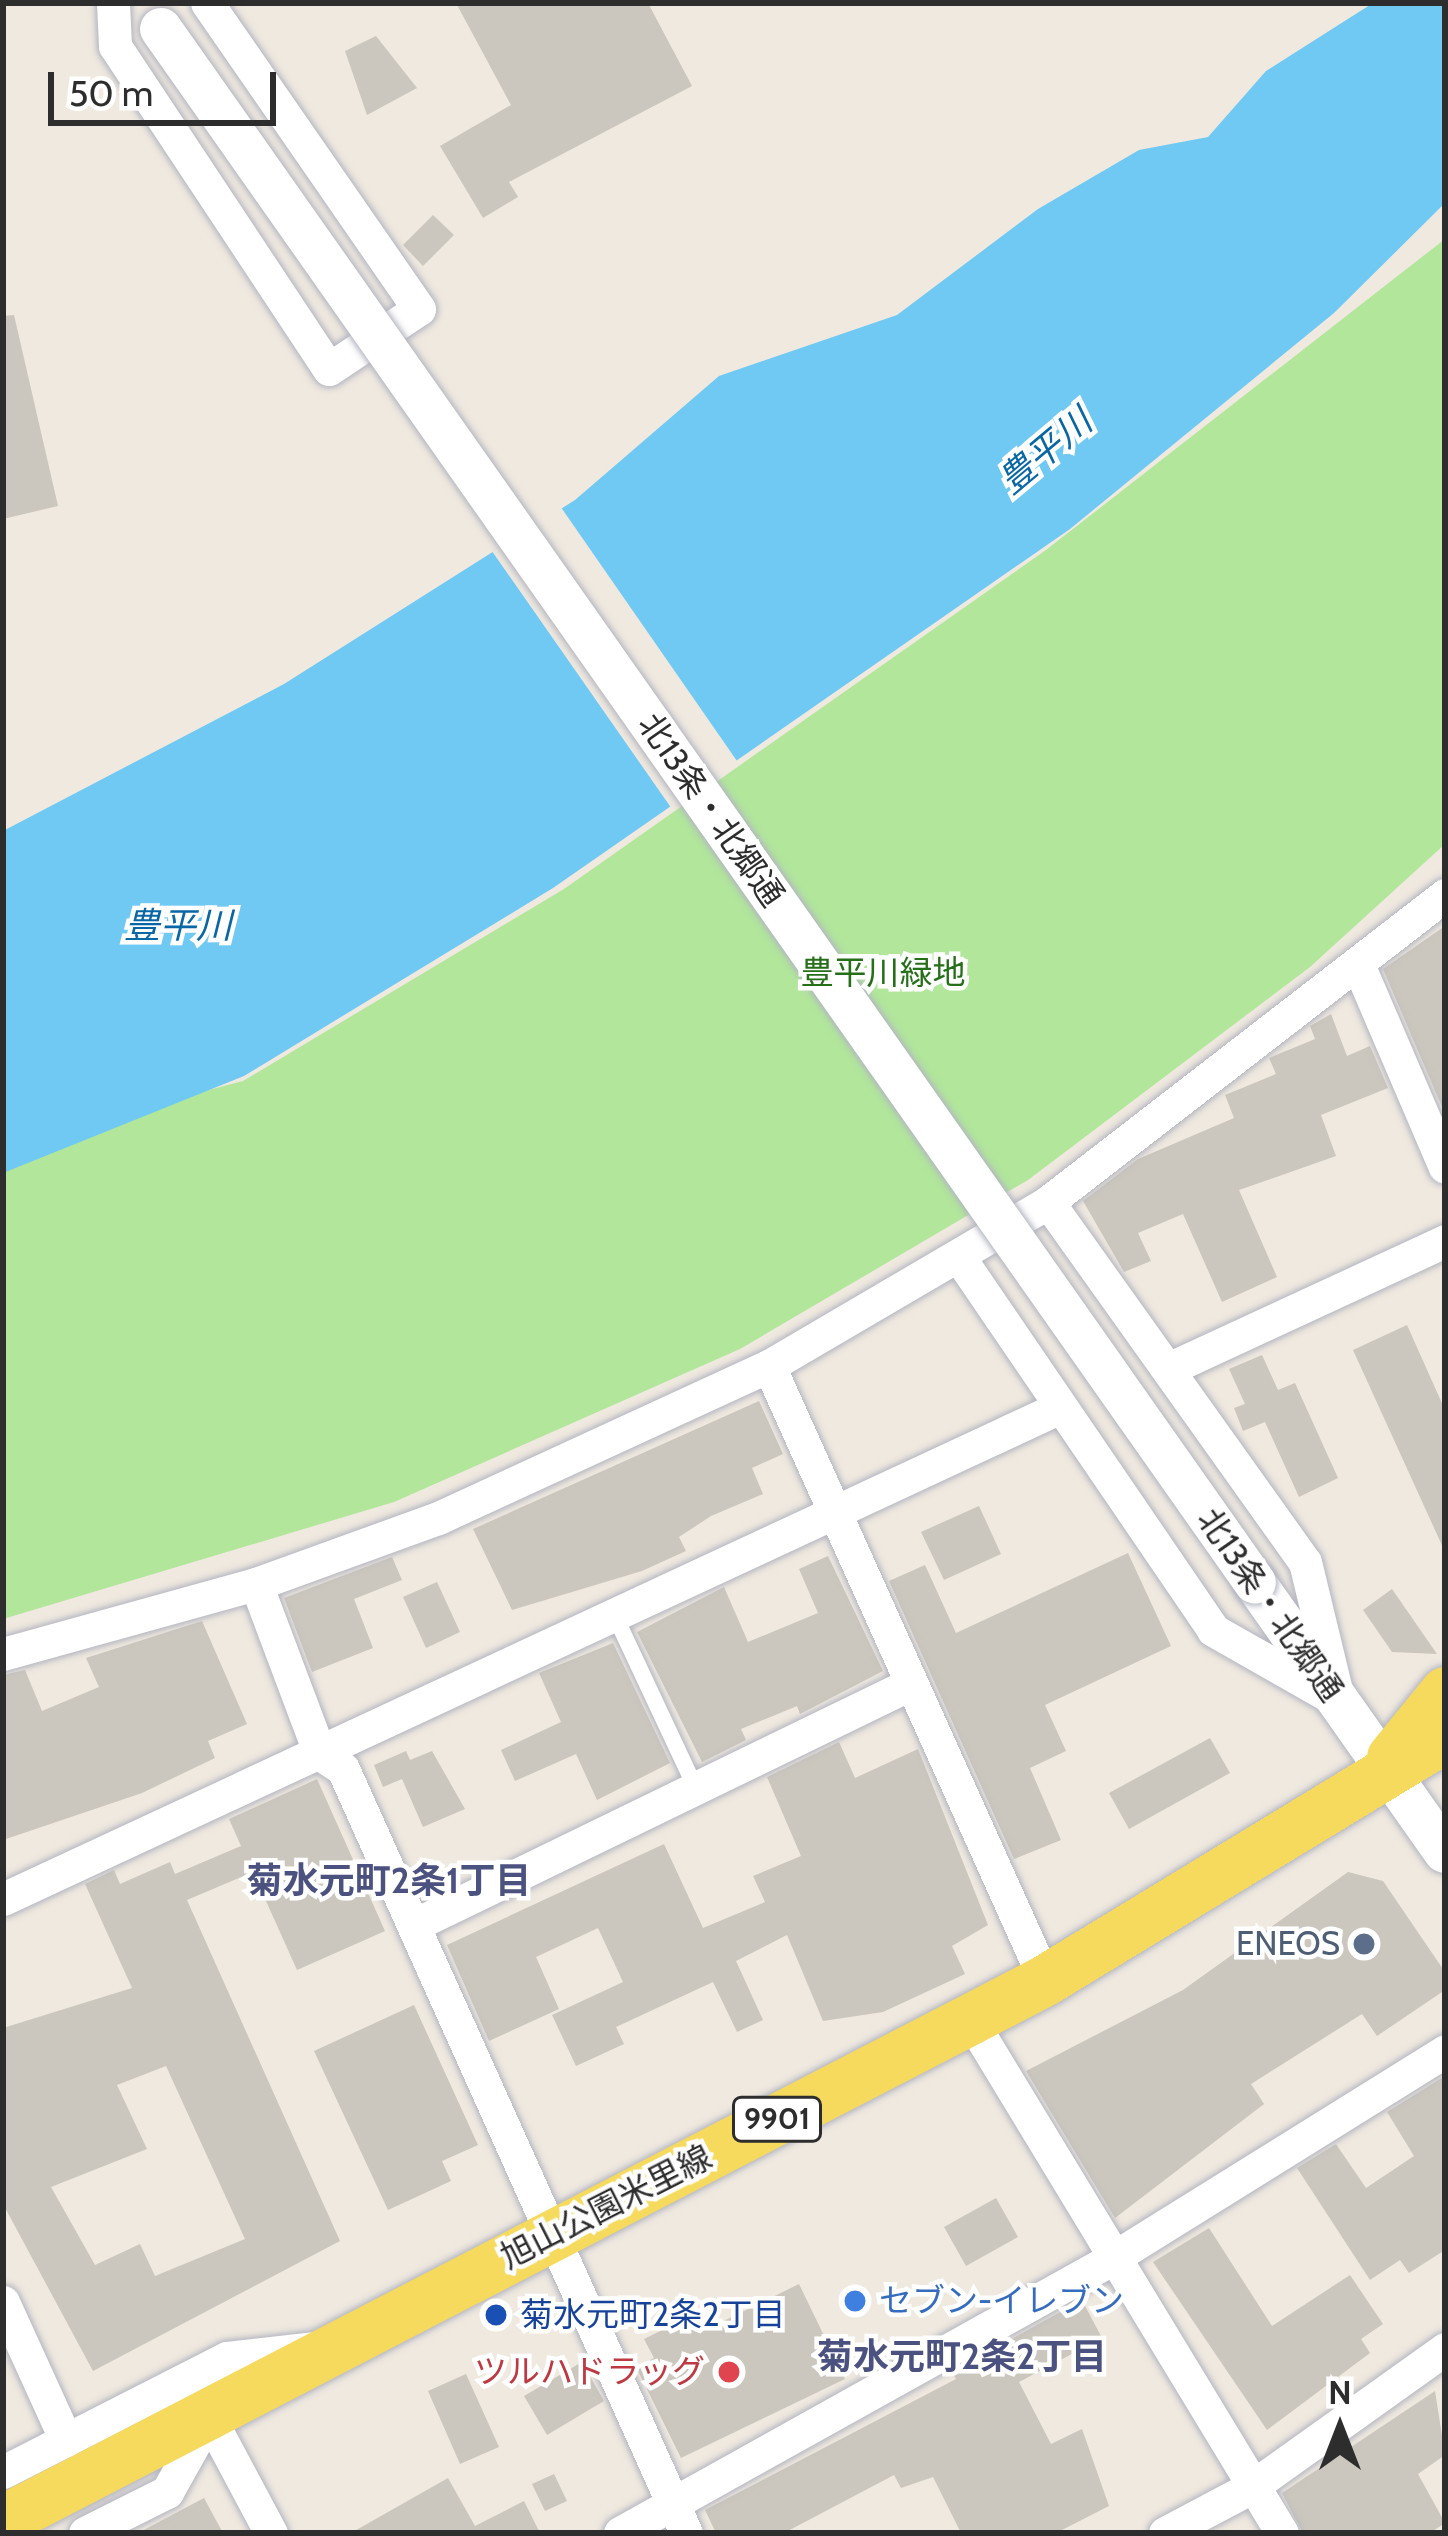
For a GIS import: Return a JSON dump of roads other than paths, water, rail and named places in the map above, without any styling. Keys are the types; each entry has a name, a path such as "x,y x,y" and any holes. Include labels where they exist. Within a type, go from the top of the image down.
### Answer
{"main road":[{"name":"旭山公園米里線","path":"1384,1767 1445,1692"},
{"name":"旭山公園米里線","path":"3,2520 1045,1980 1384,1767 1445,1737"}],"street":[{"path":"113,3 115,46 329,369 418,309 207,3"},
{"name":"北13条・北郷通","path":"152,16 1445,1852"},
{"path":"3,1654 256,1585 584,1457 769,1366 1048,1202 1360,969 1445,895"},
{"path":"1360,969 1445,1167"},
{"path":"1048,1202 1306,1562 1338,1701"},
{"path":"1168,1369 1445,1241"},
{"path":"959,1257 1054,1410 1213,1630 1338,1701"},
{"path":"769,1366 908,1685 1045,1980"},
{"path":"3,1899 837,1519 1054,1410"},
{"path":"256,1585 320,1754 343,1769 679,2519"},
{"path":"415,1925 908,1685"},
{"path":"970,2019 1108,2261 1282,2533"},
{"path":"620,2533 679,2519 1445,2051"},
{"path":"3,2302 66,2440"},
{"path":"3,2472 227,2358 340,2345"},
{"path":"1165,2533 1250,2488 1445,2349"},
{"path":"85,2533 167,2492 208,2417"},
{"path":"208,2417 271,2533"}],"lane":[{"path":"616,1618 695,1786"}],"water":[{"name":"豊平川","path":"1373,3 1445,3 1445,203 1334,313 1070,529 553,888 244,1076 3,1173 3,831 284,684 575,500 719,376 897,315 1038,209 1139,150 1208,137 1266,71"}],"place":[{"name":"ENEOS","path":"1364,1944"},
{"name":"セブン-イレブン","path":"855,2301"},
{"name":"菊水元町2条2丁目","path":"496,2315"},
{"name":"ツルハドラッグ","path":"729,2372"}],"district":[{"name":"菊水元町2条1丁目","path":"389,1881"},
{"name":"菊水元町2条2丁目","path":"962,2357"}],"park label":[{"name":"豊平川緑地","path":"883,973"}]}
